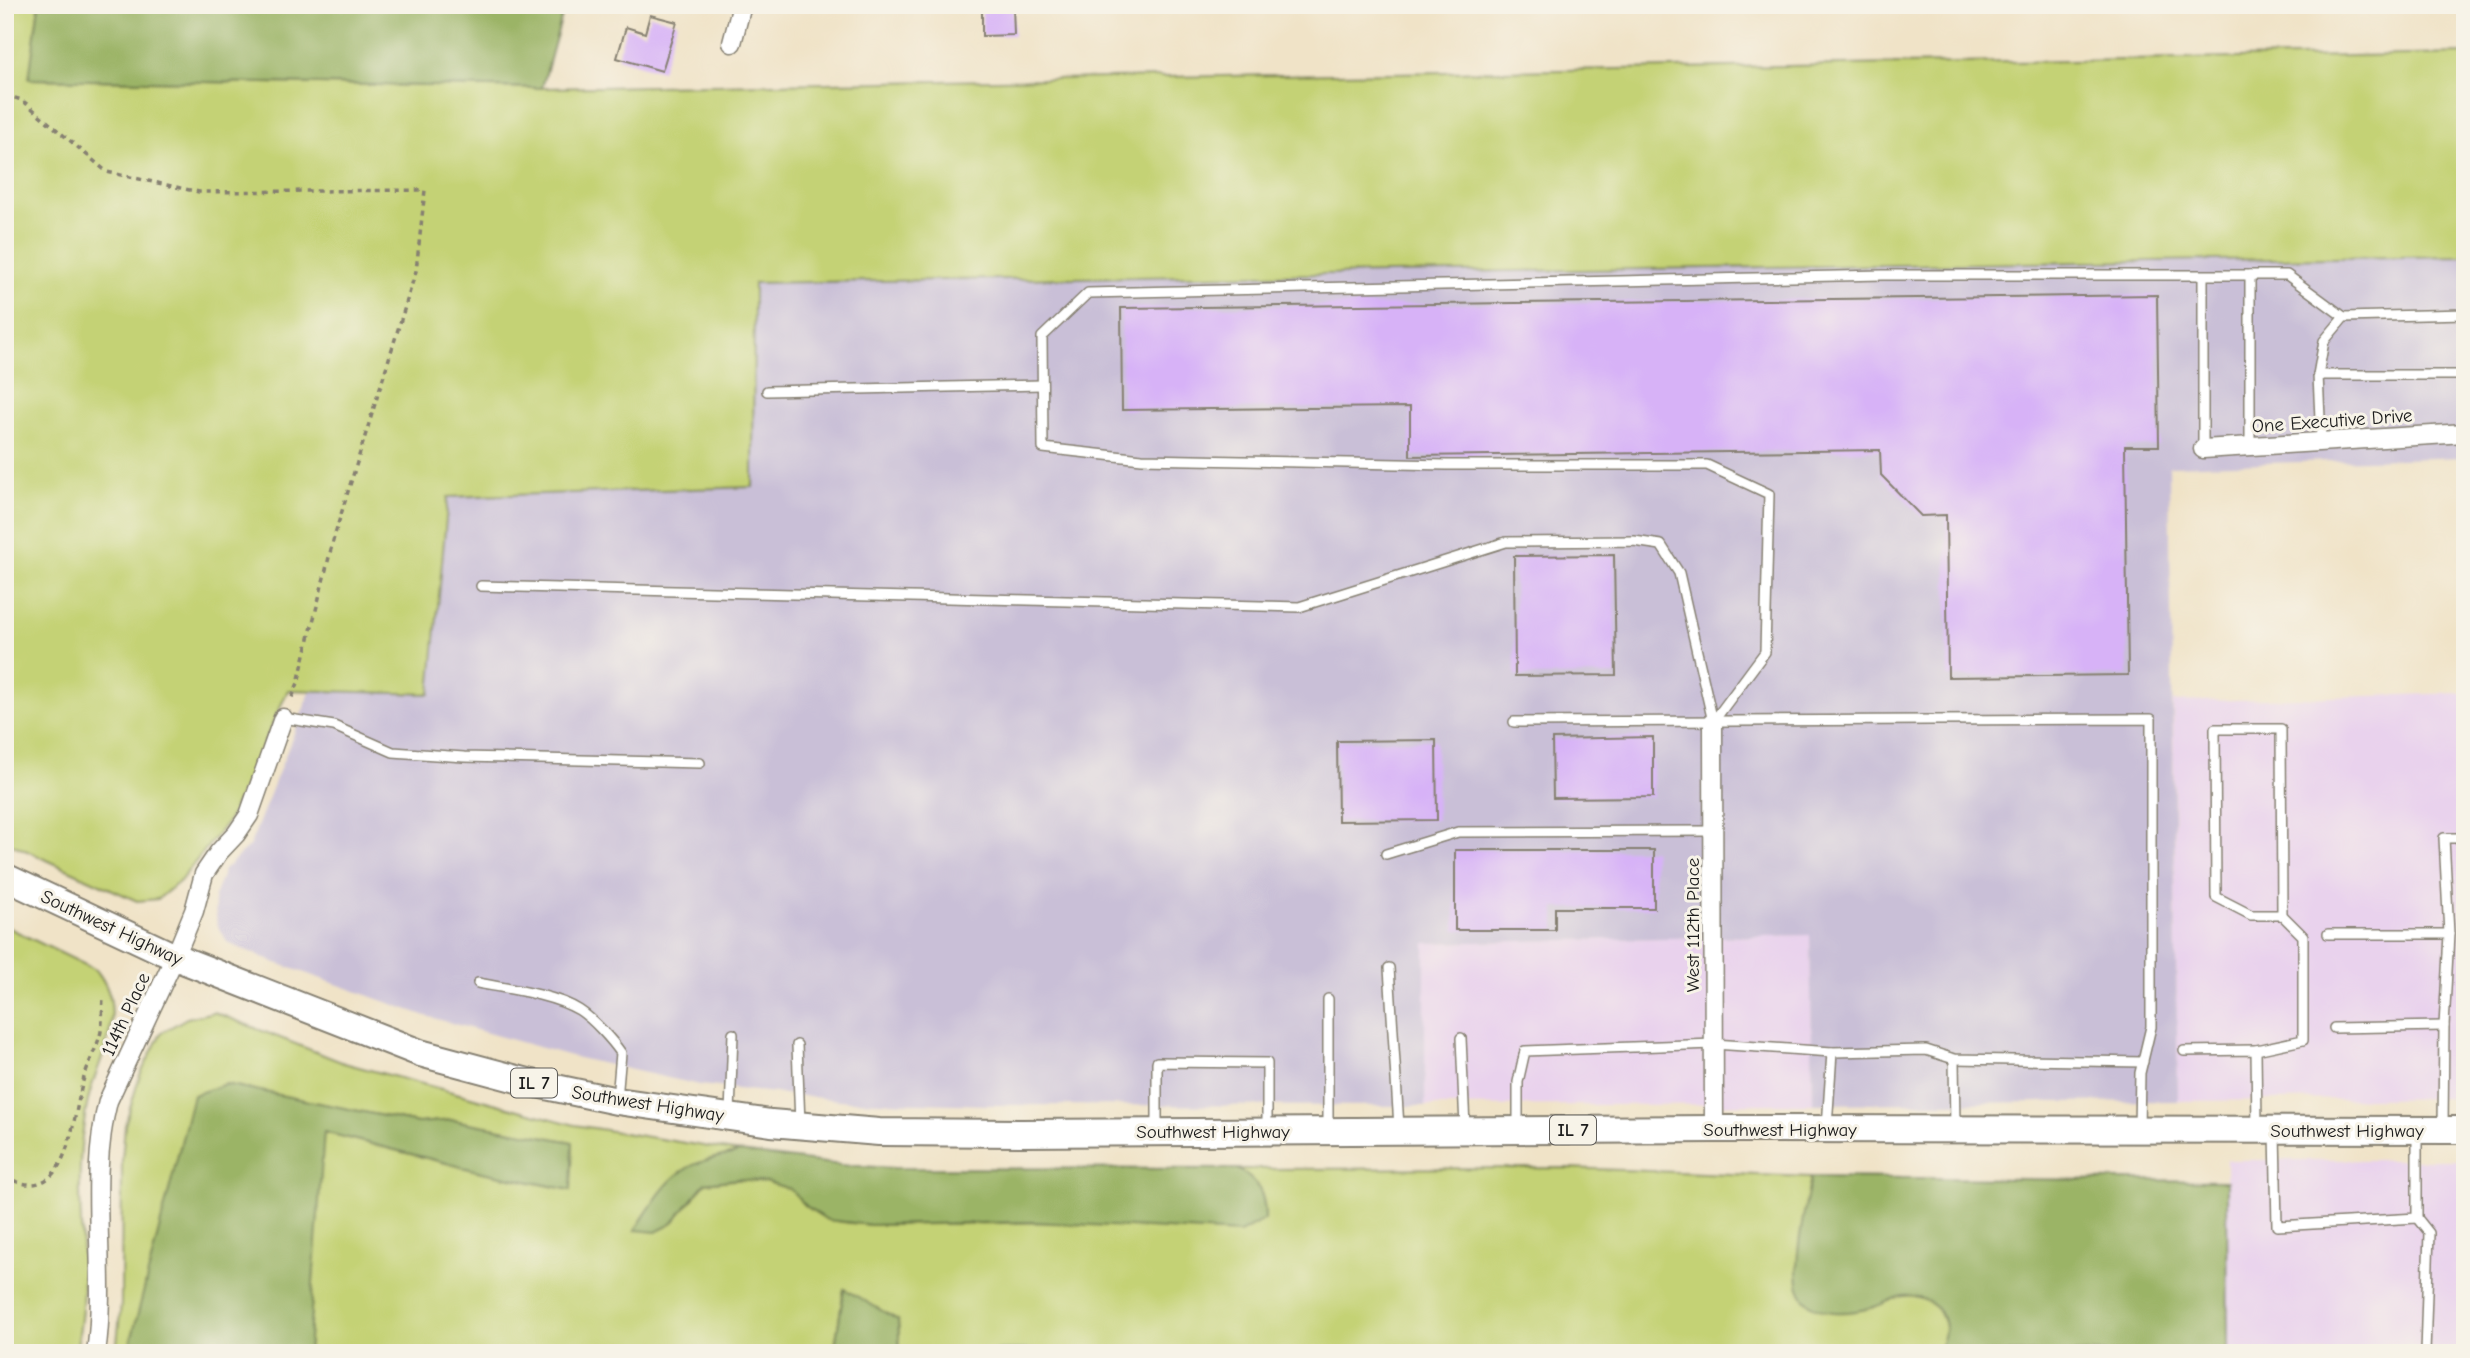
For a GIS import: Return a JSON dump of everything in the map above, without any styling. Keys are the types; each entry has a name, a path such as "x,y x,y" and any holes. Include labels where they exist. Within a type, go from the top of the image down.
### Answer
{"main road":[{"name":"Southwest Highway","path":"5,877 175,957 420,1053 532,1083 617,1101 800,1125 879,1132 2442,1130"}],"street":[{"path":"732,43 742,5"},
{"name":"One Executive Drive","path":"2203,449 2465,433"},
{"name":"114th Place","path":"96,1353 100,1327 99,1153 108,1101 175,957 194,911 204,874 249,815 283,718"},
{"name":"West 112th Place","path":"1713,722 1714,1129"}],"lane":[{"path":"1713,722 1765,652 1769,494 1707,465 1447,465 1142,459 1043,448 1042,337 1088,293 1883,275 2287,275 2344,317 2465,314"},
{"path":"2250,275 2250,447"},
{"path":"2203,276 2203,449"},
{"path":"2321,440 2318,375 2324,341 2344,317"},
{"path":"2318,375 2465,375"},
{"path":"767,391 1042,385"},
{"path":"481,586 1299,607 1506,542 1634,541 1661,545 1679,573 1713,722"},
{"path":"283,718 334,726 393,752 464,757 700,763"},
{"path":"1514,722 2151,719 2151,1027 2140,1073 2139,1130"},
{"path":"2184,1051 2256,1050 2303,1040 2303,936 2281,915 2251,915 2216,897 2215,729 2281,729 2281,915"},
{"path":"1386,854 1458,832 1713,831"},
{"path":"2417,1218 2442,1130 2449,934 2444,838 2465,838"},
{"path":"2328,934 2449,934"},
{"path":"1389,968 1399,1130"},
{"path":"478,983 537,995 579,1010 621,1053 617,1101"},
{"path":"1328,999 1328,1131"},
{"path":"2334,1028 2444,1026"},
{"path":"730,1117 733,1034"},
{"path":"1461,1038 1465,1130"},
{"path":"1518,1130 1518,1082 1525,1051 1714,1044 1832,1052 1927,1050 1954,1059 2143,1062"},
{"path":"797,1045 800,1125"},
{"path":"2256,1050 2277,1226 2417,1218"},
{"path":"1827,1129 1832,1052"},
{"path":"1954,1059 1955,1129"},
{"path":"1157,1132 1157,1062 1267,1063 1267,1131"},
{"path":"2417,1218 2429,1233 2425,1353"}],"path":[{"path":"5,95 22,100 107,173 198,192 425,190 416,271 334,537 298,683 283,718"},
{"path":"5,1176 20,1185 33,1185 54,1174 62,1161 83,1081 101,1034 103,998"}],"shaded area":[{"path":"2465,256 2465,457 2169,466 2178,1101 1813,1104 1810,935 1425,943 1425,1106 990,1105 849,1101 700,1085 578,1058 426,1016 274,962 228,943 217,925 214,897 224,870 250,845 311,690 430,693 448,497 753,487 754,283"},
{"path":"2465,693 2465,1098 2178,1101 2173,702"},
{"path":"1810,935 1813,1104 1425,1106 1424,943"},
{"path":"2226,1160 2465,1160 2465,1353 2228,1353"}],"green space":[{"path":"5,5 39,5 30,79 542,88 2465,54 2465,256 754,283 753,487 448,497 430,694 288,690 228,821 180,881 158,899 137,901 5,841"},
{"path":"39,5 565,5 542,88 29,79"},
{"path":"5,926 96,970 110,999 110,1027 88,1099 81,1151 83,1297 75,1353 5,1353"},
{"path":"214,1012 344,1063 575,1125 740,1152 708,1160 657,1198 636,1230 689,1204 705,1183 737,1180 781,1184 821,1215 836,1221 871,1225 1265,1219 1264,1202 1259,1189 1237,1169 1567,1168 1811,1177 1798,1259 1800,1289 1873,1307 1904,1295 1924,1299 1938,1308 1946,1327 1944,1343 1937,1353 1212,1353 1001,1350 988,1353 900,1353 898,1320 844,1289 834,1353 308,1353 323,1132 482,1172 570,1190 573,1142 453,1120 418,1123 225,1084 128,1353 116,1353 121,1304 122,1160 125,1125 140,1075 161,1033 187,1018"},
{"path":"225,1084 418,1123 453,1120 573,1142 571,1190 482,1172 324,1132 308,1353 128,1353 193,1095"},
{"path":"740,1152 841,1165 894,1168 1237,1169 1259,1189 1264,1202 1265,1219 1240,1233 1034,1222 871,1225 827,1220 806,1206 790,1189 767,1182 738,1179 705,1183 672,1224 656,1232 635,1230 674,1177 702,1162"},
{"path":"1811,1177 2227,1181 2228,1353 1937,1353 1945,1325 1939,1310 1924,1300 1905,1296 1854,1311 1831,1312 1821,1309 1804,1298 1797,1277 1800,1233"},
{"path":"844,1289 898,1320 900,1353 834,1353"}],"water":[{"path":"1001,1350 1212,1353 988,1353"}],"building":[{"path":"982,5 1013,5 1014,35 982,36"},
{"path":"1055,5 1099,5 1099,9 1056,9"},
{"path":"1131,5 1178,5 1178,8 1131,8"},
{"path":"650,15 677,22 662,71 617,58 626,27 645,33"},
{"path":"2157,295 2159,446 2125,446 2128,675 1948,677 1946,515 1921,516 1881,475 1880,450 1410,456 1410,407 1122,410 1121,308"},
{"path":"1614,555 1616,675 1515,676 1514,556"},
{"path":"1653,737 1653,797 1553,798 1552,739"},
{"path":"1436,740 1437,820 1338,821 1337,741"},
{"path":"1455,850 1654,850 1654,908 1555,908 1555,930 1455,930"}]}
